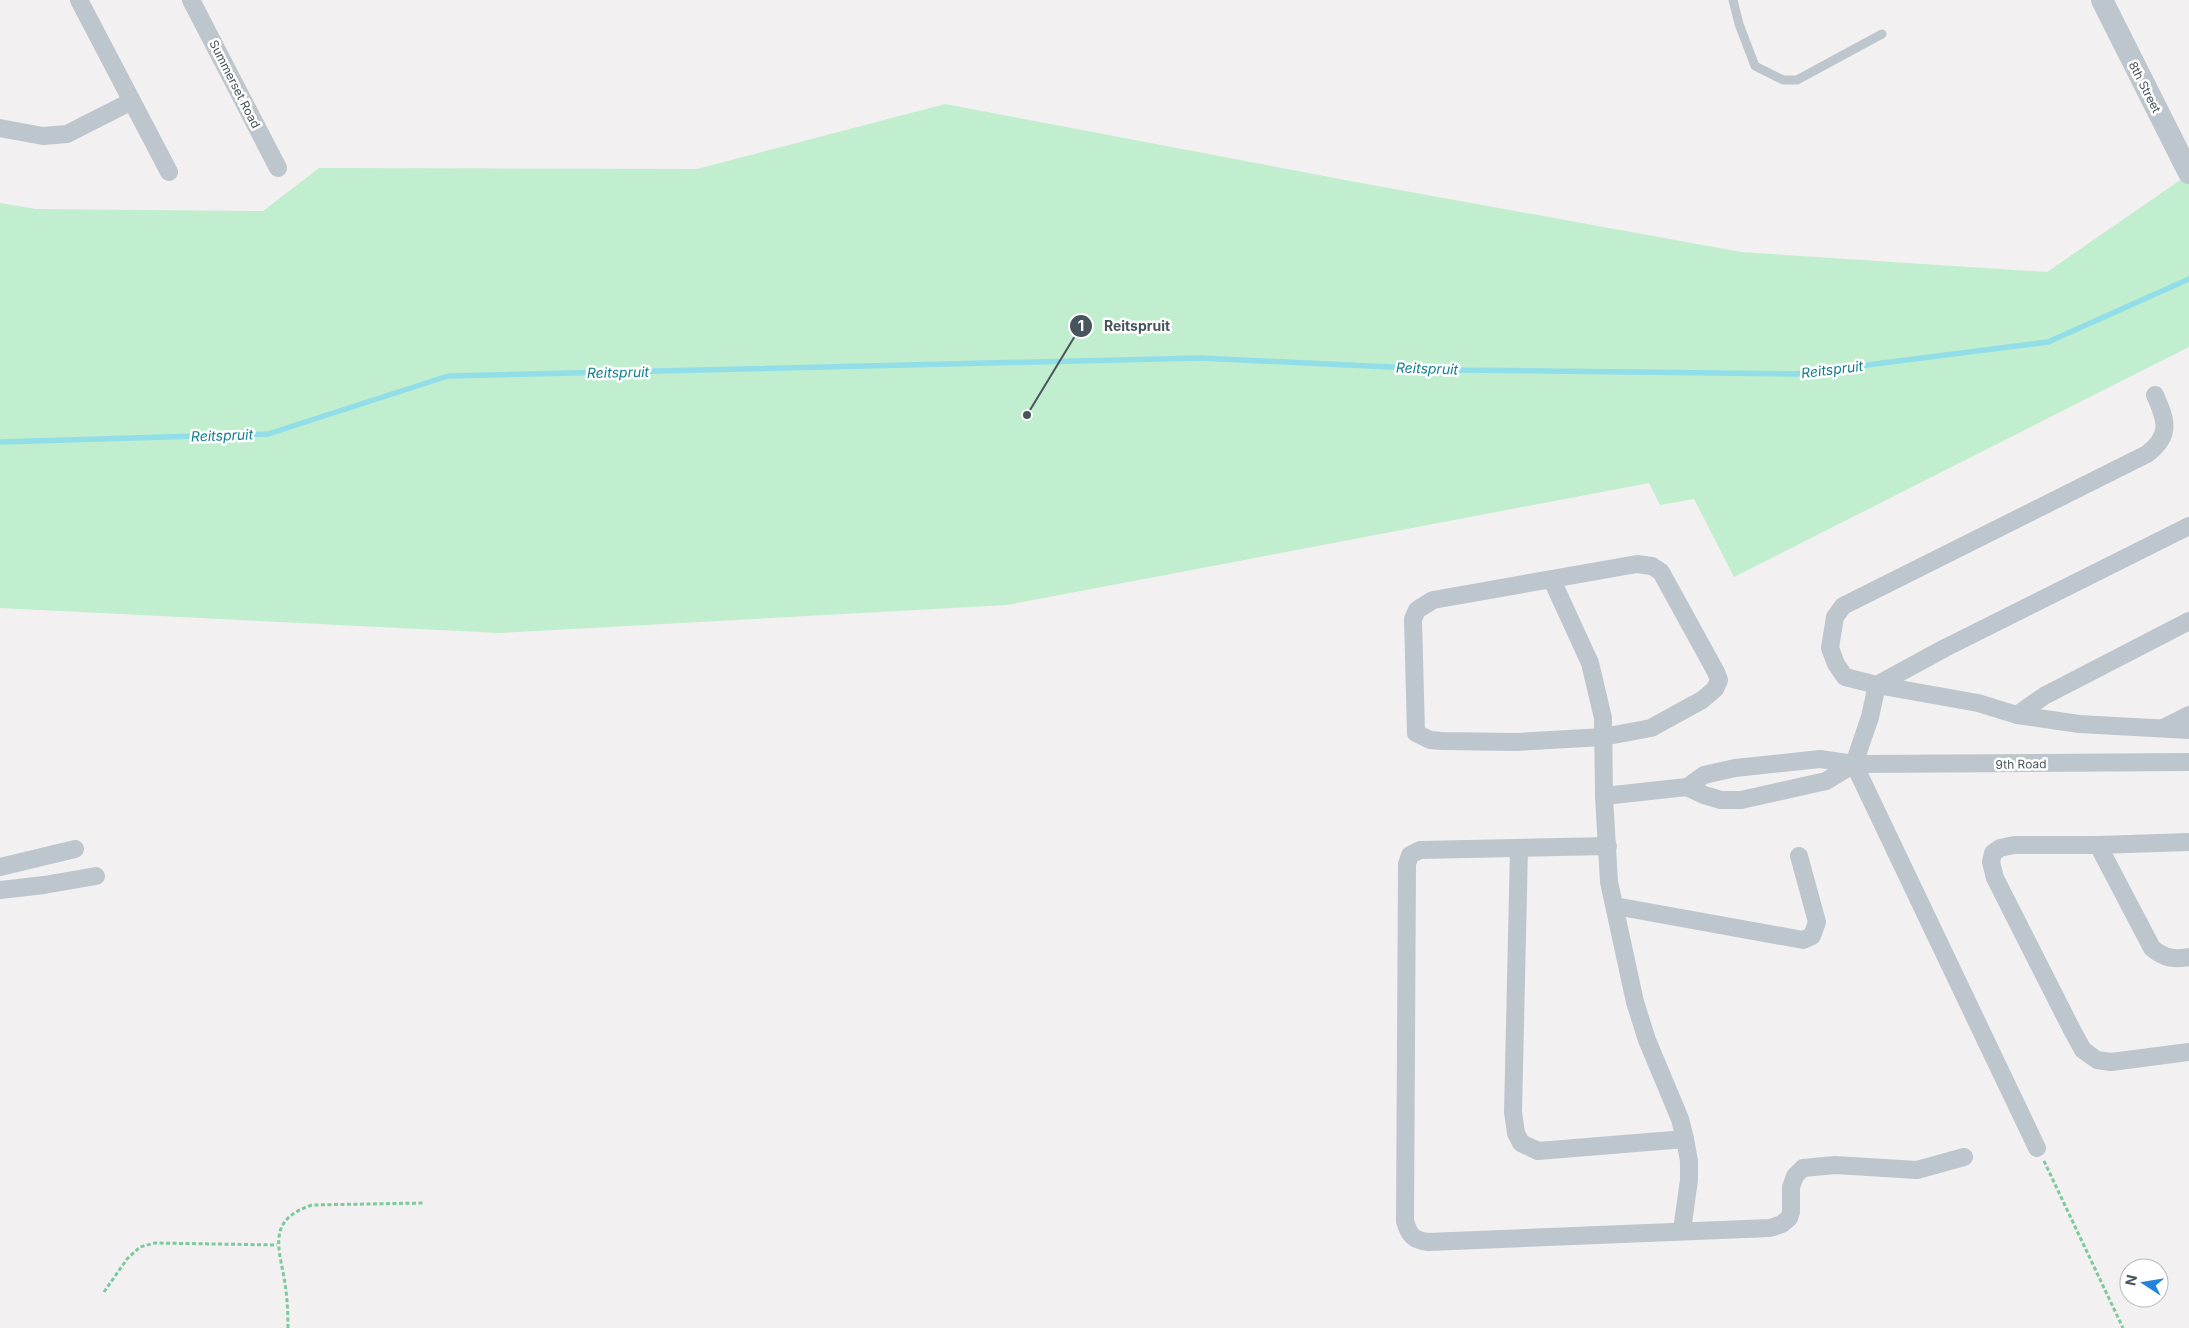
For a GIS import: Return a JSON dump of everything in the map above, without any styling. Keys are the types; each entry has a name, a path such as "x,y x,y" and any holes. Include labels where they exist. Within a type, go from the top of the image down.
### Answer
{"street":[{"path":"80,0 169,172"},
{"name":"Summerset Road","path":"191,0 278,168"},
{"name":"8th Street","path":"2102,0 2189,174"},
{"path":"0,128 43,136 67,134 132,101"},
{"path":"2155,395 2165,419 2164,430 2157,447 2147,454 1843,606 1835,617 1831,632 1830,648 1836,664 1846,677 1877,685 1978,703 2017,715 2079,724 2159,730 2189,730"},
{"path":"1604,796 1687,787 1721,800 1741,800 1826,781 1854,764 1870,717 1877,685 1945,648 2189,526"},
{"path":"1636,564 1652,566 1661,572 1716,672 1718,680 1715,689 1702,700 1651,728 1603,737 1517,742 1442,741 1430,740 1416,732 1413,619 1417,610 1433,600 1636,564"},
{"path":"1552,580 1590,664 1603,718 1604,796 1609,882 1635,1002 1647,1040 1680,1119 1685,1139 1689,1161 1682,1230"},
{"path":"2017,715 2044,696 2189,621"},
{"path":"2159,730 2189,715"},
{"name":"9th Road","path":"1687,787 1704,775 1735,768 1820,759 1854,764 2189,762"},
{"path":"1854,764 2037,1148"},
{"path":"2189,842 2014,845 2000,848 1993,853 1991,862 1995,878 2084,1050 2097,1060 2111,1062 2189,1052"},
{"path":"2098,845 2152,948 2159,954 2171,959 2189,957"},
{"path":"1608,846 1420,850 1410,855 1407,864 1405,1220 1408,1233 1413,1238 1428,1242 1682,1230 1770,1228 1782,1224 1789,1218 1791,1212 1790,1187 1795,1176 1803,1168 1835,1165 1917,1170 1964,1157"},
{"path":"1519,848 1514,1112 1516,1133 1521,1143 1538,1151 1685,1139"},
{"path":"0,868 75,849"},
{"path":"1614,906 1803,940 1812,936 1817,922 1798,856"},
{"path":"0,890 96,876"}],"lane":[{"path":"1733,0 1739,24 1755,66 1783,80 1797,80 1882,34"}],"path":[{"path":"2037,1148 2123,1328"},
{"path":"288,1328 284,1278 277,1245 283,1225 290,1217 312,1205 424,1203"},
{"path":"104,1292 128,1260 144,1244 277,1245"}],"green space":[{"name":"Reitspruit","path":"945,104 1361,183 1741,252 2047,272 2189,174 2189,347 1734,577 1694,499 1660,505 1649,483 1007,605 499,633 0,608 0,203 36,209 263,211 319,168 697,169"}],"waterway":[{"name":"Reitspruit","path":"0,442 268,434 448,376 1200,358 1454,370 1796,374 2048,342 2189,279"}],"place":[{"name":"Reitspruit","path":"1027,415"}]}
